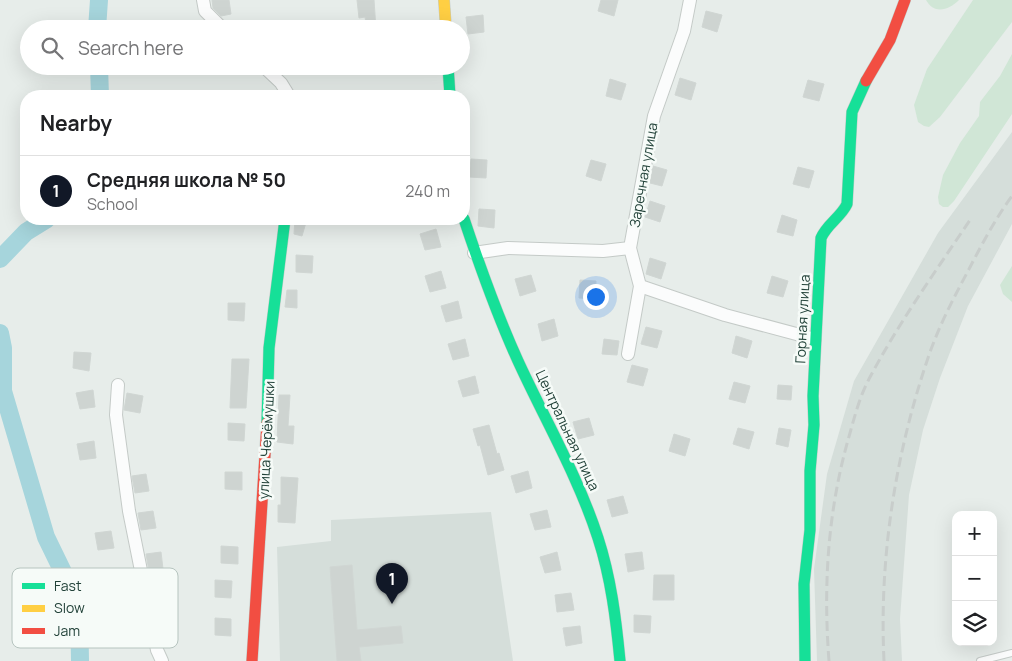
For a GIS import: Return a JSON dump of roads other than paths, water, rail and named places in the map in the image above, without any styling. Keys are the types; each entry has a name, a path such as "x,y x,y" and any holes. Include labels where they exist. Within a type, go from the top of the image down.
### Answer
{"street":[{"path":"203,0 205,11 214,20"},
{"path":"444,0 445,20"},
{"name":"Заречная улица","path":"628,354 640,286 630,248 654,116 684,31 690,0"},
{"name":"Горная улица","path":"805,661 803,604 810,530 809,506 814,425 815,339 821,238 823,232 844,212 847,204 852,112 861,90 890,40 905,0"},
{"path":"273,75 285,90"},
{"path":"449,75 450,90"},
{"name":"улица Черёмушки","path":"252,661 267,437 269,348 284,225"},
{"name":"Центральная улица","path":"466,225 474,253 519,361 568,461 592,520 607,569 614,606 620,661"},
{"path":"474,253 508,248 603,251 630,248"},
{"path":"640,286 725,316 815,339"},
{"path":"118,385 116,415 128,511 140,568"},
{"path":"157,648 162,661"}],"lane":[{"path":"980,661 1012,653"}],"waterway":[{"path":"98,20 99,0"},
{"path":"99,75 100,90"},
{"path":"0,259 26,232 37,225"},
{"path":"0,333 3,348 3,391 46,537 61,568"},
{"path":"80,648 80,661"}],"railway":[{"path":"884,661 884,584 887,546 898,470 916,395 932,347 946,314 988,233 1012,196"},
{"path":"829,661 827,574 832,518 843,461 858,406 869,379 892,338 970,220"}],"place":[{"name":"Средняя школа № 50","path":"392,604"}]}
